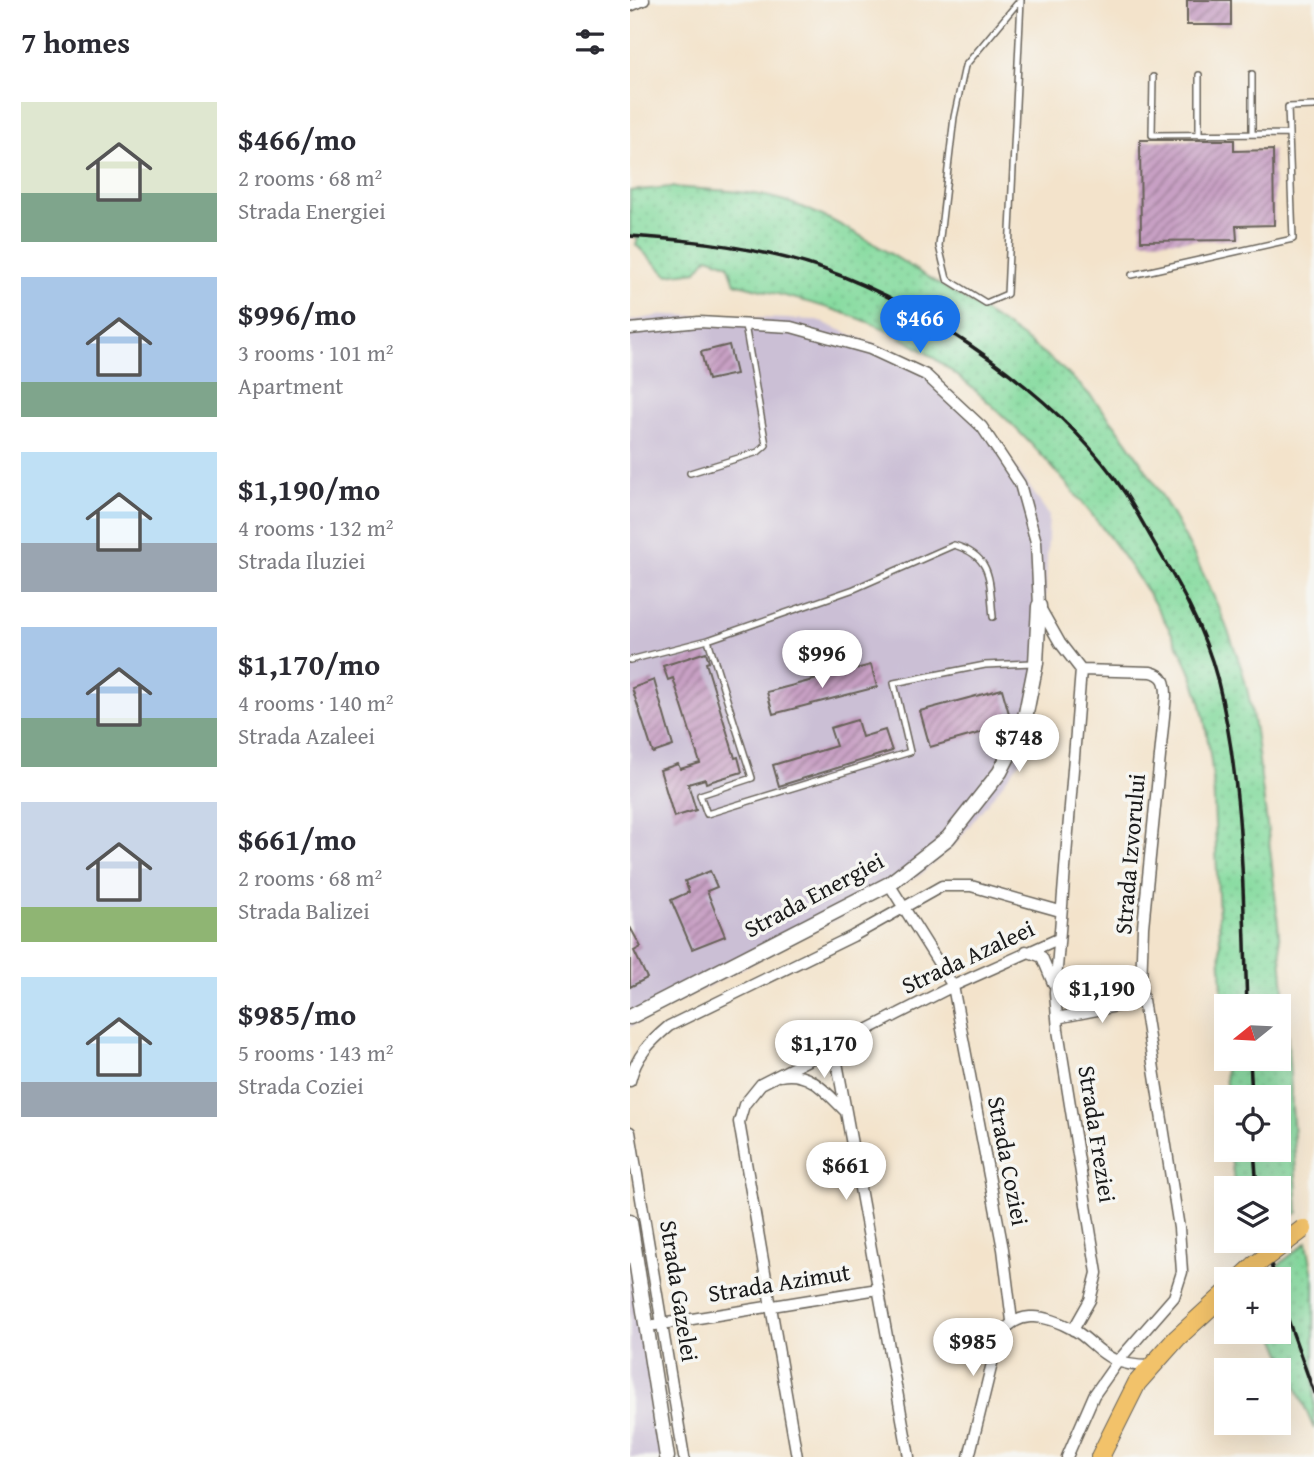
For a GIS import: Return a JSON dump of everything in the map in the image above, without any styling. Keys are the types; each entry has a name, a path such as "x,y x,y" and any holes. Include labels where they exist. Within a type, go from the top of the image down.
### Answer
{"highway":[{"path":"1253,1267 1308,1224"},
{"path":"1100,1457 1137,1383 1150,1366 1214,1304"}],"street":[{"path":"630,6 644,0"},
{"name":"Strada Energiei","path":"630,329 699,322 791,327 870,349 926,375 982,427 1020,484 1035,542 1039,606 1036,663 1026,713 1000,772 947,838 889,884 630,1017"},
{"path":"1039,606 1060,643 1081,670"},
{"name":"Strada Azaleei","path":"796,1457 739,1122 752,1093 775,1077 953,986 1026,951 1058,939 1081,670"},
{"name":"Strada Izvorului","path":"1067,1457 1094,1395 1118,1361 1174,1297 1182,1272 1179,1228 1142,1001 1143,927 1166,696 1164,680 1160,674 1151,672 1081,670"},
{"name":"Strada Coziei","path":"889,884 953,986 1003,1249 1012,1321"},
{"path":"630,1081 634,1066 648,1044 669,1026 905,908 934,889 960,884 1060,911"},
{"name":"Strada Freziei","path":"1058,939 1055,993 1057,1018 1096,1259 1095,1287 1073,1330"},
{"path":"1026,951 1042,957 1055,993"},
{"path":"1057,1018 1142,1001"},
{"path":"834,1046 909,1457"},
{"path":"775,1077 800,1075 818,1084 844,1110"},
{"name":"Strada Gazelei","path":"630,1132 667,1457"},
{"name":"Strada Gazelei","path":"630,1222 684,1457"},
{"name":"Strada Azimut","path":"653,1325 878,1289"},
{"path":"969,1457 997,1343 1003,1330 1012,1321 1038,1318 1073,1330 1118,1361 1150,1366"}],"lane":[{"path":"1021,0 1007,294 986,303 947,279 939,246 954,117 965,66 1021,0"},
{"path":"1252,74 1252,134"},
{"path":"1199,75 1199,135"},
{"path":"1153,77 1153,135 1289,134"},
{"path":"1132,275 1293,239 1288,107 1314,106"},
{"path":"691,473 758,452 766,445 745,325"},
{"path":"630,660 708,640 854,589 954,545 976,554 988,568 993,617"},
{"path":"708,640 752,778 700,795 706,814 910,752 894,682 985,666 1036,663"}],"shaded area":[{"path":"662,315 817,320 924,366 985,423 1049,515 1041,689 1023,758 955,844 920,875 630,1027 630,321"},
{"path":"630,1244 665,1457 630,1457"}],"green space":[{"path":"671,187 729,191 785,201 847,228 1015,332 1049,357 1080,385 1104,412 1152,480 1196,558 1230,635 1242,670 1254,724 1272,865 1284,994 1222,994 1213,777 1202,708 1189,669 1168,626 1139,579 1065,481 1023,435 980,394 937,360 896,335 817,305 735,283 728,264 708,257 697,271 667,275 636,245 638,237 630,236 630,191"},
{"path":"1225,1071 1289,1071 1290,1085 1226,1085"},
{"path":"1291,1096 1298,1212 1291,1218 1291,1176 1233,1176 1232,1162 1291,1162"},
{"path":"1307,1242 1314,1282 1314,1429 1291,1375 1291,1358 1284,1358 1278,1344 1291,1344 1291,1267 1276,1267"}],"building":[{"path":"1187,0 1231,0 1231,25 1187,25"},
{"path":"1140,140 1234,140 1234,151 1273,150 1274,225 1236,226 1237,240 1141,241"},
{"path":"729,345 736,374 708,380 701,352"},
{"path":"706,652 709,662 706,663 735,758 738,757 742,772 706,783 705,779 688,784 696,810 674,817 660,770 678,764 680,769 700,763 673,678 668,680 663,666"},
{"path":"871,665 877,687 773,714 767,692"},
{"path":"654,680 673,746 653,753 632,688"},
{"path":"1002,689 1012,724 930,747 920,711"},
{"path":"857,720 862,737 885,730 892,751 779,786 773,765 836,746 830,728"},
{"path":"710,871 717,887 707,891 725,936 692,949 671,900 689,892 685,881"},
{"path":"630,927 641,947 634,951 647,978 630,987"}],"railway":[{"path":"630,236 752,250 823,269 864,286 949,331 990,359 1030,390 1098,457 1125,493 1181,590 1198,624 1217,678 1233,759 1241,841 1247,994"},
{"path":"1251,1071 1251,1085"},
{"path":"1255,1162 1256,1176"},
{"path":"1268,1253 1272,1267"},
{"path":"1291,1328 1314,1393"}]}
